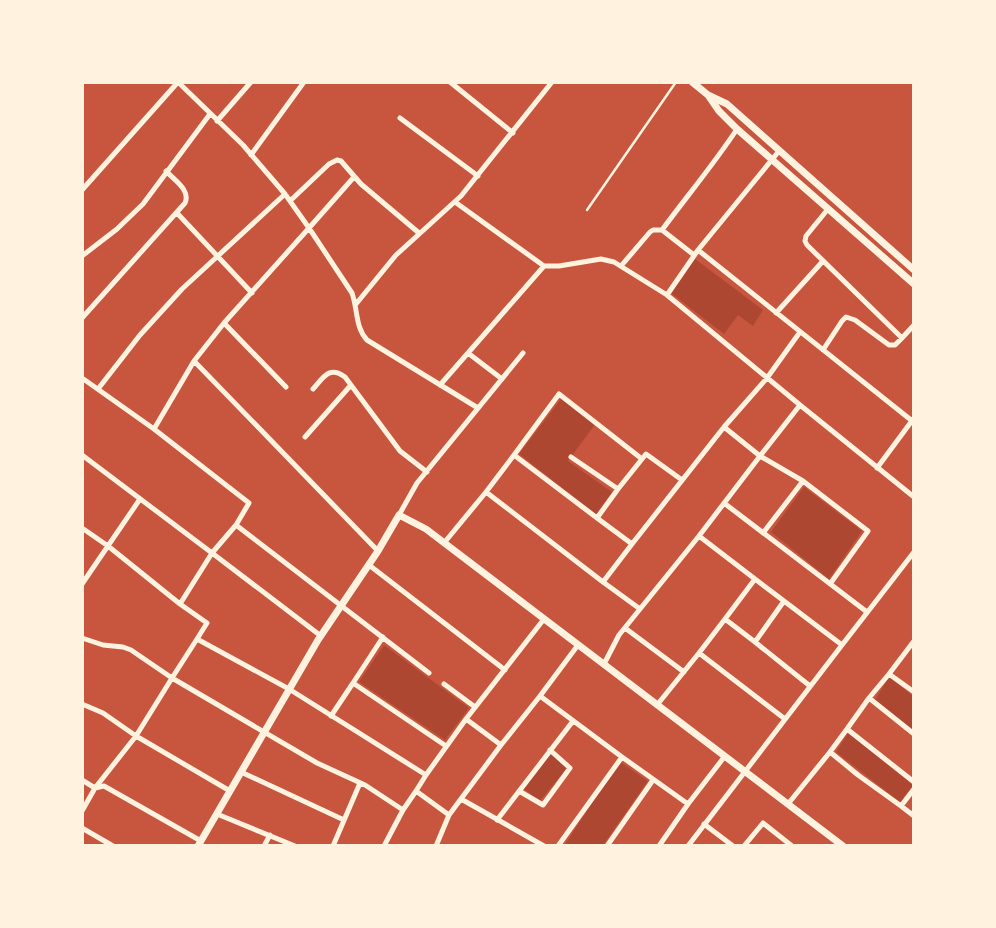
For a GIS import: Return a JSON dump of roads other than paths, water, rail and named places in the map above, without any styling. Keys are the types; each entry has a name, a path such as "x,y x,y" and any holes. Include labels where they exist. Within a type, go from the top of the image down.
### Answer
{"street":[{"path":"82,190 178,82 251,155 285,194 352,293 356,304 360,332 367,340 478,408"},
{"path":"217,121 251,82"},
{"path":"251,155 304,82"},
{"path":"450,82 513,133"},
{"path":"356,304 396,255 455,202 478,176 552,82"},
{"path":"692,82 708,94 727,104 914,270"},
{"path":"708,94 719,111 737,129 914,284"},
{"path":"82,256 103,241 143,204 210,114"},
{"path":"400,118 478,176"},
{"path":"662,230 693,187 720,155 737,129"},
{"path":"666,295 694,255 779,152"},
{"path":"290,201 332,161 341,161 354,177 419,233"},
{"path":"82,318 185,203 186,191 166,171"},
{"path":"154,429 194,362 224,323 354,177"},
{"path":"98,389 140,335 182,289 285,194"},
{"path":"455,202 544,266 559,266 601,258 608,259 621,266 666,295 914,497"},
{"path":"828,209 808,233 805,239 807,245 902,338"},
{"path":"177,212 252,293"},
{"path":"621,266 653,230 662,230 694,255"},
{"path":"698,250 912,419 877,468"},
{"path":"776,313 823,261"},
{"path":"440,385 544,266"},
{"path":"823,350 846,317 855,320 889,344 895,345 914,326"},
{"path":"224,323 286,387"},
{"path":"603,582 724,426 768,378 800,332"},
{"path":"468,353 502,379"},
{"path":"82,780 95,788 104,786 199,843 321,636 378,551 417,483 523,353"},
{"path":"194,362 378,551"},
{"path":"313,389 327,374 332,372 340,373 400,451 427,472"},
{"path":"82,378 154,429 248,503 236,525 212,553 180,604"},
{"path":"305,437 351,385"},
{"path":"444,543 486,492 560,394 642,459"},
{"path":"604,664 619,635 700,536 800,405"},
{"path":"724,426 760,456 803,481 868,531 830,584"},
{"path":"597,518 646,454 682,480"},
{"path":"82,455 321,636"},
{"path":"514,455 632,544"},
{"path":"571,457 618,489"},
{"path":"763,533 803,481"},
{"path":"486,492 640,609"},
{"path":"82,584 140,499"},
{"path":"724,503 867,612"},
{"path":"399,515 426,529 843,846"},
{"path":"236,525 429,673"},
{"path":"82,528 207,623 136,736 95,788 82,811"},
{"path":"700,536 842,645"},
{"path":"688,846 744,770 914,552"},
{"path":"369,565 505,670"},
{"path":"657,705 755,579"},
{"path":"755,642 784,601"},
{"path":"384,846 403,810 446,746 544,619"},
{"path":"725,619 810,686"},
{"path":"625,628 684,672"},
{"path":"82,638 103,645 131,650 172,678 317,762 360,783 403,810"},
{"path":"331,716 383,638"},
{"path":"197,639 289,690 426,775"},
{"path":"788,804 914,641"},
{"path":"436,846 449,815 578,645"},
{"path":"699,653 785,719"},
{"path":"889,674 914,692"},
{"path":"353,683 446,746"},
{"path":"444,684 475,707"},
{"path":"540,696 688,804"},
{"path":"869,698 914,734"},
{"path":"82,704 103,713 136,736 230,791"},
{"path":"466,719 502,745"},
{"path":"497,820 573,721"},
{"path":"847,728 914,782"},
{"path":"519,790 543,805 570,768 550,750"},
{"path":"830,752 914,816"},
{"path":"660,846 688,804 725,756"},
{"path":"558,846 622,757"},
{"path":"241,772 344,820"},
{"path":"607,846 653,780"},
{"path":"333,846 360,783"},
{"path":"901,806 914,789"},
{"path":"416,791 449,815"},
{"path":"461,799 544,846"},
{"path":"217,814 295,846"},
{"path":"744,846 763,823 792,846"},
{"path":"704,824 733,846"},
{"path":"82,828 113,846"},
{"path":"264,846 270,835"}],"lane":[{"path":"587,210 676,82"}]}
